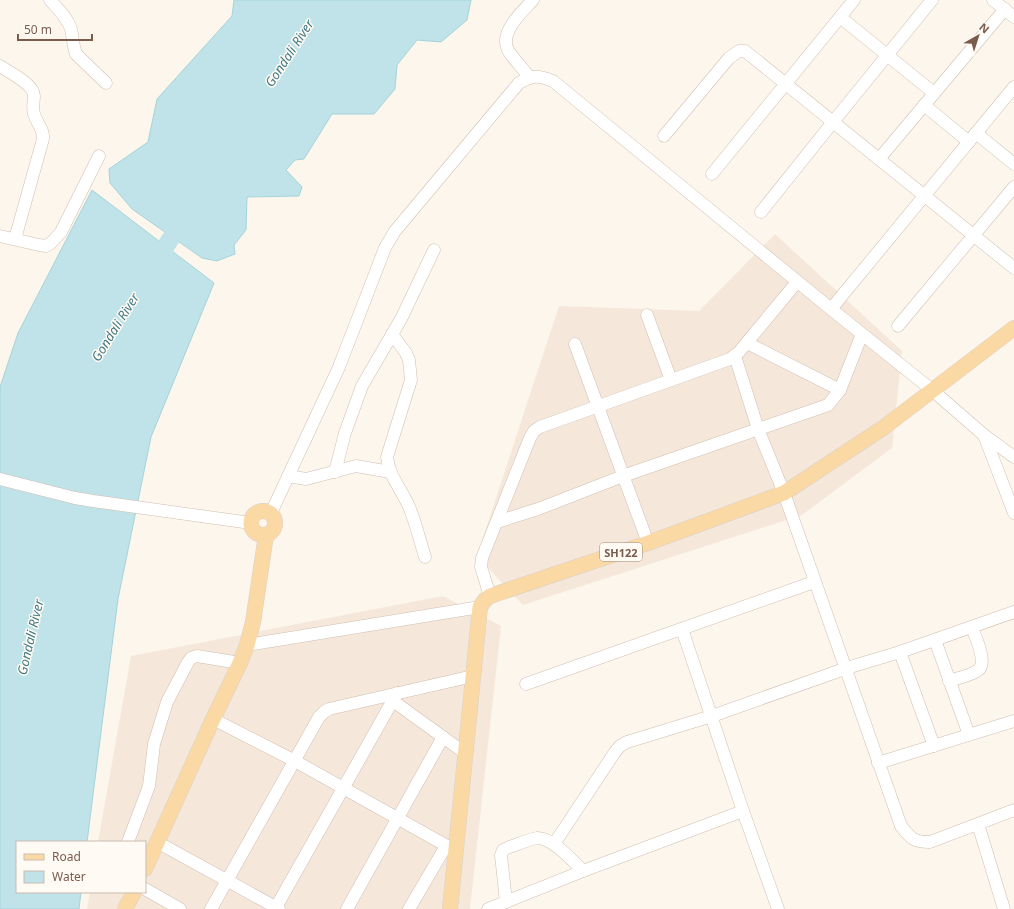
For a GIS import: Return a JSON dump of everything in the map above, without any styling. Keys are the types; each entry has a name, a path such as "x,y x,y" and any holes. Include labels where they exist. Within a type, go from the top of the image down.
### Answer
{"main road":[{"name":"SH122","path":"485,602 784,493 883,428 1014,328"},
{"path":"263,510 270,512 275,519 275,527 266,535 262,535 254,531 251,523 253,515 263,510"},
{"path":"146,867 247,645 253,622 266,535"},
{"path":"450,909 451,848 465,753 473,676 485,602"},
{"path":"125,909 133,893"}],"street":[{"path":"50,0 67,20 71,29 76,54 106,83"},
{"path":"529,77 508,50 505,42 510,28 533,0"},
{"path":"712,174 854,0"},
{"path":"761,212 932,0"},
{"path":"879,159 924,105 1010,13 993,0"},
{"path":"840,17 934,94"},
{"path":"664,136 729,58 738,50 745,52 1014,268"},
{"path":"0,66 29,85 33,90 34,116 44,133 14,239"},
{"path":"270,512 346,352 384,248 395,231 519,83 529,77 542,76 553,81 830,309 932,390 984,435 1014,457"},
{"path":"830,309 1014,87"},
{"path":"924,105 1014,164"},
{"path":"0,236 39,246 46,246 51,243 60,232 100,156"},
{"path":"898,326 1014,187"},
{"path":"335,472 345,433 362,386 401,320 434,250"},
{"path":"247,645 485,602 481,567 482,558 534,431 540,427 735,356 797,282"},
{"path":"647,315 671,380"},
{"path":"392,334 406,353 409,360 411,380 387,457 390,472 410,507 425,557"},
{"path":"497,522 538,509 623,476 828,405 840,390 862,334"},
{"path":"747,343 840,390"},
{"path":"575,344 648,543"},
{"path":"735,356 758,429 784,493 901,826 909,837 919,842 930,842 1014,810"},
{"path":"984,435 1014,513"},
{"path":"288,476 306,479 356,466 390,472"},
{"path":"0,478 75,498 190,516 251,523"},
{"path":"526,684 814,582"},
{"path":"554,844 615,752 620,746 627,742 712,716 1014,612"},
{"path":"949,681 977,671 982,666 982,660 972,627"},
{"path":"682,629 743,811 778,909"},
{"path":"935,640 969,735"},
{"path":"900,652 934,746"},
{"path":"128,841 149,786 154,744 167,702 188,662 191,658 197,656 240,663"},
{"path":"211,909 319,717 324,712 329,709 395,697 473,676"},
{"path":"395,697 443,737 465,753"},
{"path":"157,842 277,908 395,697"},
{"path":"212,719 295,761 451,848 409,909"},
{"path":"878,764 1014,721"},
{"path":"347,909 443,737"},
{"path":"488,909 583,870 743,811"},
{"path":"978,824 1004,909"},
{"path":"506,902 501,855 503,850 506,848 537,838 543,839 554,844 583,870"},
{"path":"146,890 180,909"}],"shaded area":[{"path":"775,234 902,351 892,448 802,515 523,605 477,556 559,306 699,311"},
{"path":"443,596 501,626 470,909 87,909 90,893 146,893 146,841 98,841 131,656"}],"water":[{"path":"234,0 471,0 467,20 441,42 417,40 397,65 395,89 374,114 332,114 304,159 295,160 286,170 302,187 299,196 247,197 246,230 234,245 235,254 217,261 202,258 132,209 110,183 109,169 148,142 157,99 232,16"},
{"path":"92,190 214,283 151,437 118,599 87,841 16,841 16,893 81,893 79,909 0,909 0,387 18,333"}],"waterway":[{"name":"Gondali River","path":"152,267 185,217"}]}
